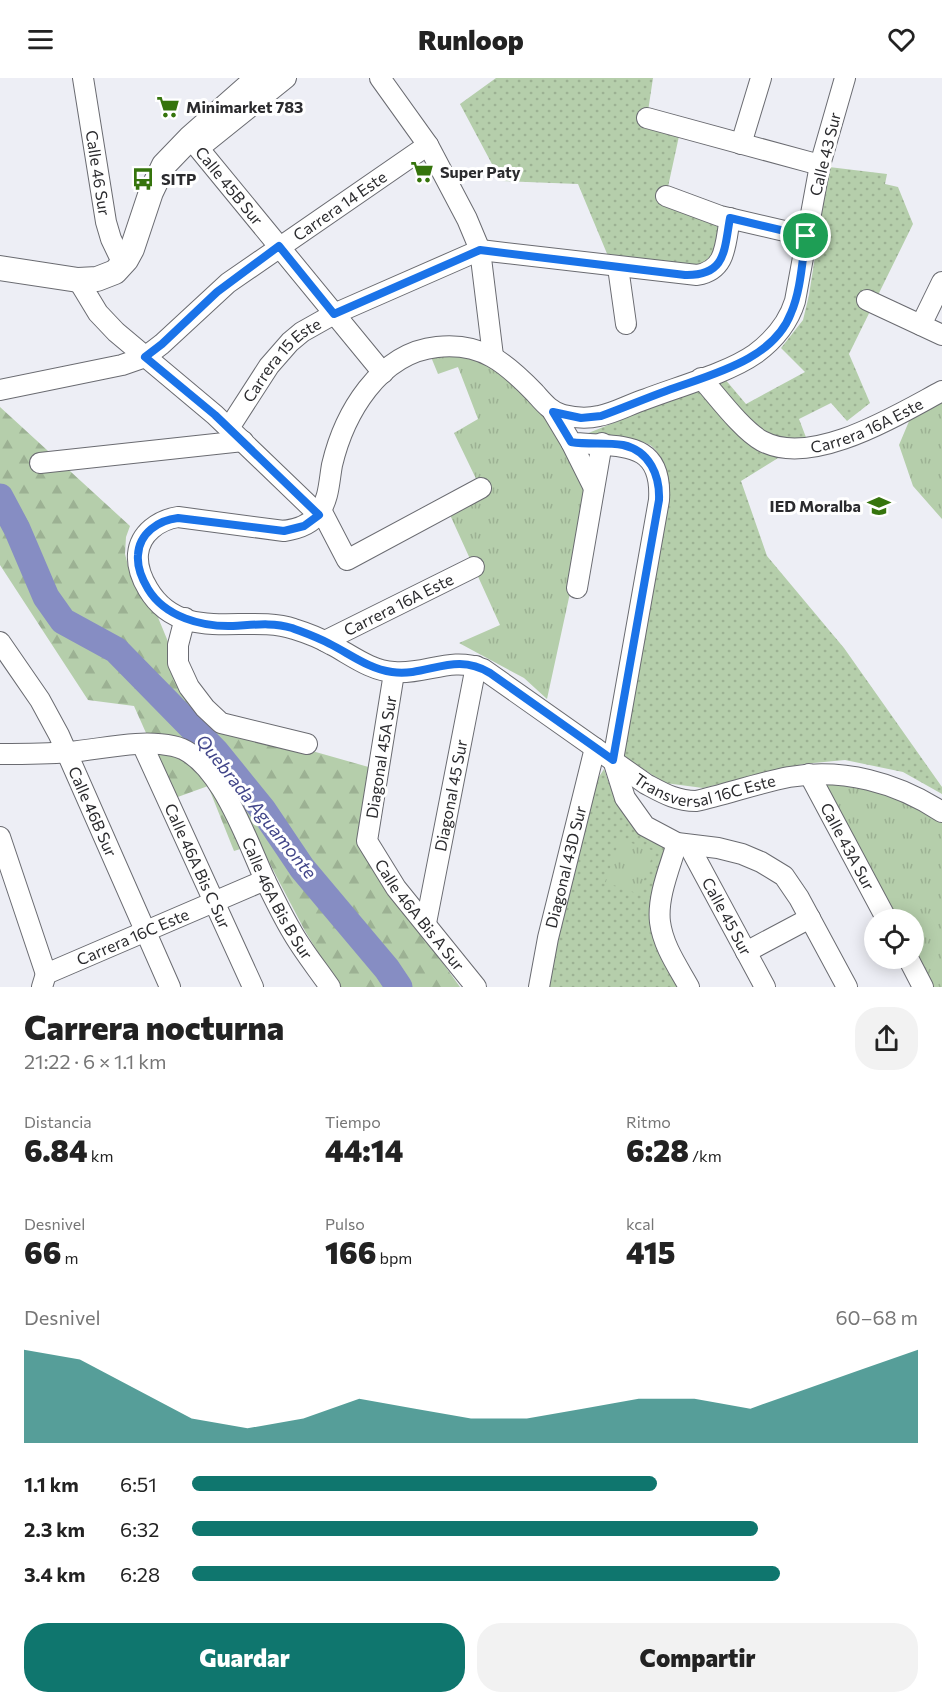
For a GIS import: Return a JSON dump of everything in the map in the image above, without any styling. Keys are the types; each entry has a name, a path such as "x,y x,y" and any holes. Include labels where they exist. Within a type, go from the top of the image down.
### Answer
{"main road":[{"path":"0,268 78,280 105,277 123,264 132,249 158,177 169,158 194,143 258,78"}],"street":[{"name":"Calle 46 Sur","path":"83,78 105,222 123,264"},
{"path":"194,143 285,78"},
{"path":"380,78 428,145 467,219 480,250 493,356"},
{"path":"741,144 761,78"},
{"name":"Calle 43 Sur","path":"553,412 581,418 601,416 701,378 741,362 765,346 787,322 795,301 820,165 845,78"},
{"path":"647,118 820,165"},
{"name":"Calle 45B Sur","path":"194,143 383,373"},
{"name":"Carrera 14 Este","path":"0,390 122,365 145,357 162,344 222,287 428,145"},
{"path":"666,196 730,218 806,236"},
{"path":"480,250 685,275 707,273 720,262 730,218"},
{"name":"Carrera 15 Este","path":"236,435 269,366 290,342 310,327 334,314 480,250"},
{"path":"618,267 626,324"},
{"path":"78,280 98,313 116,332 236,435 320,512 347,560 481,488"},
{"path":"921,325 942,282"},
{"path":"867,300 942,334"},
{"path":"307,744 221,723 205,708 189,687 178,663 178,645 185,618 164,607 150,592 141,575 138,555 141,542 149,531 159,523 172,518 284,531 304,526 320,512 328,494 336,451 348,419 357,403 383,373 412,353 434,347 457,346 493,356 514,371 553,412 594,488"},
{"name":"Carrera 16A Este","path":"701,378 750,432 761,440 788,449 805,449 852,435 942,392"},
{"path":"40,463 236,435"},
{"path":"571,442 626,446 637,451 646,457 655,469 660,484 613,760 625,798 645,826 683,845 718,848 742,854 784,876 810,918 847,987"},
{"path":"577,588 602,443"},
{"name":"Carrera 16A Este","path":"325,641 474,567"},
{"name":"Transversal 16C Este","path":"185,618 221,626 282,625 325,641 380,670 394,673 458,663 476,666 490,673 646,784 682,801 696,801 809,774 850,776 883,783 903,790 942,812"},
{"name":"Calle 46B Sur","path":"0,642 40,700 67,752 170,987"},
{"name":"Diagonal 45 Sur","path":"426,923 476,666"},
{"name":"Diagonal 45A Sur","path":"367,841 394,673"},
{"path":"0,754 67,752 142,744"},
{"name":"Calle 46A Bis B Sur","path":"142,744 174,746 187,751 205,767 243,826 292,932 330,987"},
{"name":"Calle 46A Bis C Sur","path":"142,744 253,987"},
{"name":"Diagonal 43D Sur","path":"539,987 548,938 596,748"},
{"name":"Calle 43A Sur","path":"809,774 881,909"},
{"path":"0,837 44,981"},
{"name":"Calle 46A Bis A Sur","path":"367,841 396,888 476,987"},
{"path":"683,845 660,904 660,922 672,958 689,987"},
{"name":"Calle 45 Sur","path":"683,845 765,987"},
{"name":"Carrera 16C Este","path":"44,981 144,932 266,880"},
{"path":"746,952 810,918"},
{"path":"914,969 923,987"}],"green space":[{"path":"496,78 653,78 647,118 681,127 666,196 720,216 717,250 707,263 689,269 608,256 578,184 501,181 460,104"},
{"path":"829,167 887,174 885,184 898,187 913,224 849,354 870,403 847,421 831,403 799,419 807,440 741,481 767,556 844,648 942,787 942,794 903,772 845,760 803,764 703,788 665,783 618,753 670,492 664,466 650,445 629,439 586,434 724,378 746,404 805,372 781,348 803,320"},
{"path":"459,353 483,361 512,382 535,408 562,431 593,487 547,699 524,678 459,643 500,625 446,506 480,487 454,433 478,419 458,367 438,374 431,357"},
{"path":"942,397 942,519 913,486 899,445 915,407"},
{"path":"0,407 130,526 126,537 125,554 131,577 157,615 200,719 372,768 357,843 460,987 339,987 305,931 259,843 234,851 208,786 175,798 134,706 88,700 0,565"},
{"path":"604,769 614,795 628,820 643,836 666,846 659,869 678,987 548,987 588,794"},
{"path":"821,784 883,791 942,820 942,987 931,987 921,969 924,969 924,909 888,909"},
{"path":"620,839 654,851 639,894 605,882"}],"waterway":[{"name":"Quebrada Aguamonte","path":"0,497 17,529 46,597 63,621 116,650 216,752 263,810 302,868 387,969 399,987"}],"place":[{"name":"Minimarket 783","path":"168,107"},
{"name":"Super Paty","path":"422,172"},
{"name":"SITP","path":"143,179"},
{"name":"IED Moralba","path":"879,506"}],"route":[{"path":"730,218 806,236 791,314 780,331 753,355 741,362 601,416 581,418 553,412 571,442 626,446 637,451 646,457 655,469 660,484 613,760 490,673 476,666 458,663 410,672 394,673 380,670 314,636 282,625 221,626 185,618 164,607 145,584 138,555 141,542 154,526 165,520 178,518 284,531 298,529 309,524 319,515 215,415 145,357 217,292 279,246 334,314 480,250 696,275 707,273 720,262 730,218"}]}
